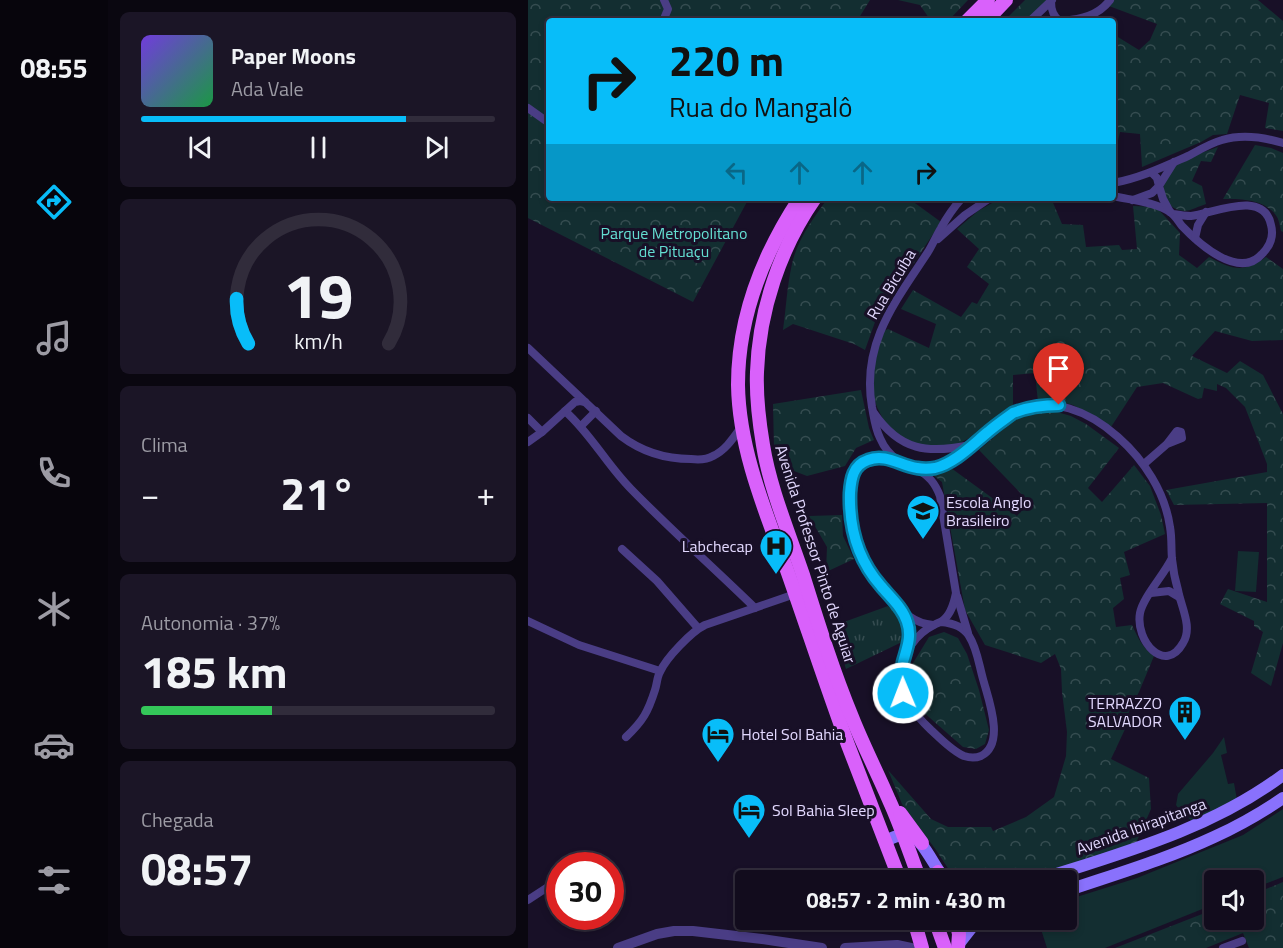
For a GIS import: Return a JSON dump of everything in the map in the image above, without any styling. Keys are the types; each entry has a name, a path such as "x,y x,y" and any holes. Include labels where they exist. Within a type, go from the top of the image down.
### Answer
{"main road":[{"path":"970,18 988,0"},
{"path":"989,18 1006,0"},
{"name":"Avenida Professor Pinto de Aguiar","path":"798,201 774,242 753,294 745,322 739,365 739,408 750,462 763,503 848,744 896,870"},
{"name":"Avenida Professor Pinto de Aguiar","path":"813,201 786,249 768,299 762,326 757,387 763,446 807,590 851,715 888,798 916,870"},
{"name":"Avenida Ibirapitanga","path":"1068,870 1196,825 1243,803 1283,775"},
{"path":"1253,795 1253,805 1257,810 1264,811"},
{"path":"888,798 922,843 937,870"},
{"path":"1077,887 1196,845 1264,811 1283,798"},
{"path":"885,841 903,834 911,834 922,843"},
{"path":"1111,856 1120,864 1117,874"},
{"path":"917,930 922,948"},
{"path":"939,930 945,948"},
{"path":"957,946 958,930"},
{"path":"957,946 970,930"}],"street":[{"path":"664,0 668,9 664,18"},
{"path":"1080,18 1102,8 1110,0"},
{"path":"1051,1 1055,18"},
{"path":"1033,18 1051,1"},
{"path":"528,108 546,121"},
{"path":"1116,182 1152,173 1222,140 1253,137 1283,143"},
{"path":"1129,200 1152,192 1159,186 1174,162"},
{"path":"1116,197 1172,213 1190,216 1238,206 1256,206 1268,216 1271,222 1270,243 1261,256 1253,261 1233,263 1224,259 1195,238 1182,225 1172,213 1163,198 1157,178 1152,173"},
{"path":"1125,181 1122,192 1129,200"},
{"name":"Rua Bicuíba","path":"962,201 941,228 932,246 894,304 879,333 870,374 875,425 883,446 901,463 915,468 928,468 952,460 1013,413 1036,406 1059,405 1083,413 1119,437 1144,465 1166,510 1170,524 1172,558 1187,633 1185,642 1179,649 1173,654 1165,655 1157,654 1144,641 1140,613 1143,604 1172,558"},
{"path":"966,201 975,208"},
{"name":"Rua Bicuíba","path":"932,246 958,220 986,201"},
{"path":"1195,238 1198,225 1206,212"},
{"path":"528,348 631,444 657,455 704,460 716,455 742,426"},
{"path":"528,442 575,402 585,402"},
{"path":"873,410 893,436 918,448 937,450 974,444"},
{"path":"565,411 581,426 630,488 755,608"},
{"path":"581,426 596,411"},
{"path":"528,418 542,432"},
{"path":"883,446 886,438 893,436"},
{"path":"1144,465 1167,444"},
{"path":"937,450 943,456 942,465"},
{"path":"901,463 882,458 866,460 852,476 850,511 854,538 870,573 904,612 918,622 956,625 969,636"},
{"path":"915,468 929,476 940,496 956,593 978,660 993,720 994,738 991,746 980,757 972,758 955,750 921,721 907,703 902,683 903,662 908,650 916,639 951,610 956,593"},
{"path":"622,549 657,581 698,628"},
{"path":"1151,593 1169,591 1179,597"},
{"path":"626,737 638,726 647,712 660,671 698,628 795,594"},
{"path":"904,612 909,630 908,650"},
{"path":"528,621 579,645 660,671"},
{"path":"530,897 546,887"},
{"path":"845,948 897,945 909,938 912,930"},
{"path":"618,948 657,934 674,931 693,931 822,948"},
{"path":"1223,948 1242,940"},
{"path":"897,945 911,948"}],"green space":[{"name":"Parque Metropolitano de Pituaçu","path":"528,0 870,0 859,18 546,18 546,201 747,201 693,302 528,218"},
{"path":"898,0 968,0 951,18 929,18 920,5"},
{"path":"1025,0 1049,0 1029,18 1007,18"},
{"path":"1112,0 1258,0 1283,21 1283,131 1265,128 1269,103 1240,95 1227,134 1213,135 1142,167 1140,134 1120,132 1116,149 1116,36 1139,50 1150,40 1157,24 1109,6"},
{"path":"1255,145 1283,153 1283,232 1277,217 1260,203 1223,199"},
{"path":"1218,147 1211,162 1201,161 1192,181 1202,186 1206,204 1184,211 1170,205 1164,192 1165,177 1169,171 1183,160"},
{"path":"826,201 912,201 941,222 875,322 865,350 854,344 793,324 783,330 794,255"},
{"path":"996,201 1052,201 1062,224 1083,225 1086,247 1119,245 1122,250 1137,249 1133,206 1156,207 1180,233 1179,255 1197,268 1209,257 1225,265 1238,268 1251,266 1266,257 1283,269 1283,340 1252,341 1215,331 1192,356 1227,373 1240,361 1263,375 1283,414 1283,643 1271,686 1251,673 1263,632 1254,626 1254,621 1220,604 1228,589 1267,602 1267,503 1174,505 1166,490 1267,472 1267,464 1245,407 1226,388 1217,384 1217,391 1204,388 1202,398 1198,399 1163,383 1137,387 1111,427 1073,405 1054,400 1038,402 1035,373 1013,375 1013,413 955,446 915,446 899,437 885,423 867,379 878,334 888,329 929,348 936,324 901,309 913,290 961,317 972,302 977,304 989,284 967,267 979,249 957,229 978,211"},
{"path":"861,390 869,428 874,440 856,448 845,466 807,476 781,466 774,448 773,404"},
{"path":"1036,406 1071,416 1086,424 1119,448 1088,488 1102,502 1134,465 1150,486 1161,515 1165,534 1124,552 1130,575 1120,578 1124,599 1113,608 1116,627 1132,625 1143,646 1154,656 1129,711 1126,727 1111,759 1149,778 1151,809 1136,843 1052,870 949,870 902,804 888,770 931,819 948,827 991,827 993,831 1026,817 1054,797 1066,756 1067,732 1061,669 1055,654 1041,663 985,645 965,610 942,482 933,475 951,468 1017,516 1029,502 979,450 1014,420"},
{"path":"842,515 843,536 854,559 826,572 827,547 809,516"},
{"path":"1238,551 1259,552 1256,592 1235,591"},
{"path":"888,606 901,618 902,642 846,669 833,626"},
{"path":"944,632 958,638 967,654 979,690 989,730 985,744 976,749 963,747 922,711 910,697 908,686 910,668 929,637"},
{"path":"1224,737 1227,753 1221,755 1228,784 1234,783 1237,800 1193,821 1183,815 1176,805 1178,794"},
{"path":"1283,809 1283,877 1264,884 1264,870 1204,870 1204,908 1105,948 1047,948 1041,930 1077,930 1077,897 1137,878 1243,835"},
{"path":"1283,882 1283,948 1249,948 1243,933 1206,948 1115,948 1204,913 1204,930 1264,930 1264,890"}],"place":[{"name":"Escola Anglo Brasileiro","path":"923,540"},
{"name":"Labchecap","path":"776,575"},
{"name":"TERRAZZO SALVADOR","path":"1185,741"},
{"name":"Hotel Sol Bahia","path":"718,763"},
{"name":"Sol Bahia Sleep","path":"749,839"}],"route":[{"path":"903,693 902,672 908,650 908,623 904,612 870,573 854,538 851,526 850,497 852,476 855,470 866,460 874,458 882,458 915,468 935,468 952,460 1013,413 1036,406 1059,405"}]}
